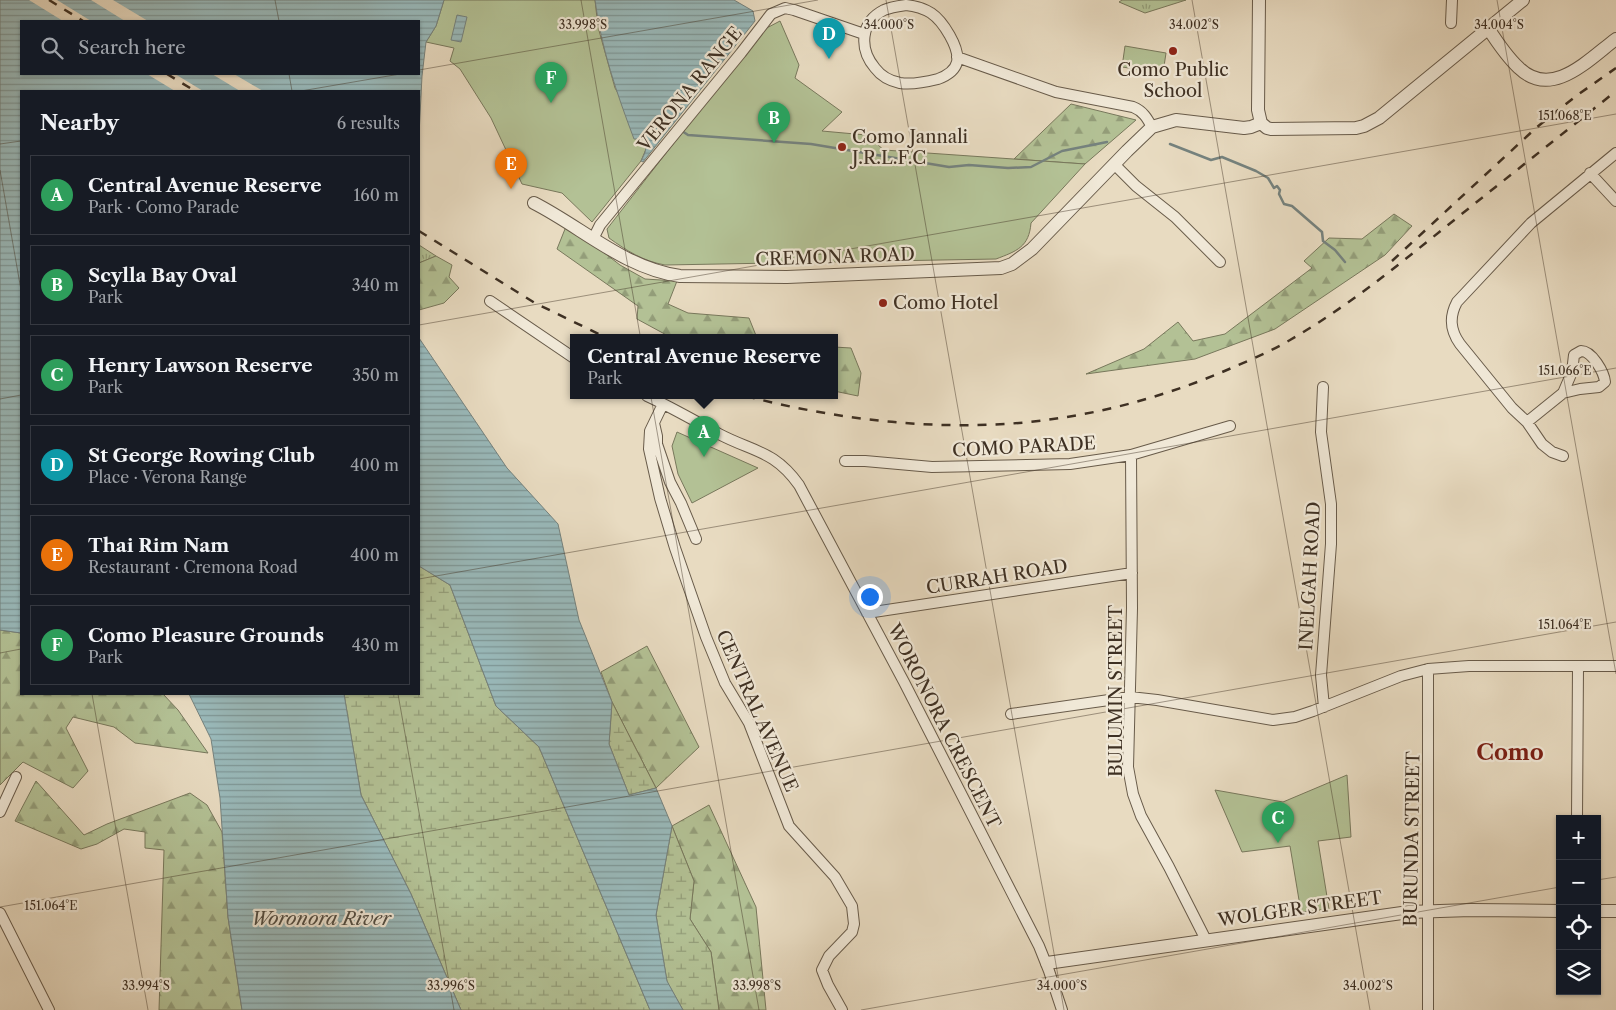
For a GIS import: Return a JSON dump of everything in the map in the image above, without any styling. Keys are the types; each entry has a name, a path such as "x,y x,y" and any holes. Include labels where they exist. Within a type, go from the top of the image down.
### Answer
{"street":[{"path":"1259,0 1258,110 1261,123 1271,129 1345,129 1364,126 1379,118 1523,0"},
{"path":"1451,23 1452,0"},
{"path":"898,6 916,7 932,14 939,20 948,33 957,57 954,69 940,78 915,83 899,83 882,76 871,63 864,49 864,34 871,21 883,10 898,6"},
{"name":"VERONA RANGE","path":"593,239 600,225 771,14 785,8 864,34"},
{"path":"1488,28 1519,68 1532,77 1545,80 1553,80 1569,74 1616,39"},
{"path":"957,57 1056,92 1133,107 1144,114 1152,127 1176,120 1244,128 1261,123"},
{"name":"CREMONA ROAD","path":"534,203 609,250 647,269 664,274 680,276 787,277 990,269 1012,264 1023,257 1152,127"},
{"path":"1563,456 1547,449 1526,422 1512,408 1456,338 1451,321 1457,302 1514,239 1550,206 1616,153"},
{"path":"1114,164 1136,186 1175,217 1220,262"},
{"path":"1590,174 1616,201"},
{"path":"490,301 570,355"},
{"path":"1526,422 1562,393 1572,372 1574,355 1581,351 1588,353 1603,374 1605,382 1599,388 1580,389 1562,393"},
{"name":"INELGAH ROAD","path":"1323,387 1321,432 1331,504 1331,544 1321,675 1324,707"},
{"path":"653,399 663,404"},
{"name":"CENTRAL AVENUE","path":"663,404 650,430 649,449 660,498 675,548 715,659 725,683 748,723 789,826 835,877 852,906 854,924 852,932 829,956 822,970 828,986 842,1010"},
{"name":"WORONORA CRESCENT","path":"663,404 720,434 765,453 791,473 802,490 909,691 1047,963 1062,1010"},
{"path":"654,423 657,444 670,482 696,539"},
{"name":"COMO PARADE","path":"845,461 932,467 1070,464 1131,454 1230,426"},
{"name":"BULUMIN STREET","path":"1131,454 1132,573 1128,767 1133,794 1140,816 1169,867 1206,940"},
{"name":"CURRAH ROAD","path":"867,613 1132,573"},
{"path":"1011,714 1130,697 1273,720 1295,717 1401,676 1428,669 1469,666 1616,666"},
{"path":"1578,667 1578,815"},
{"name":"BURUNDA STREET","path":"1428,669 1428,1010"},
{"path":"0,812 16,777"},
{"name":"WOLGER STREET","path":"1047,963 1370,916 1427,911 1556,911"},
{"path":"1601,911 1616,911"},
{"path":"0,913 3,928 49,1010"}],"green space":[{"path":"444,0 595,0 598,27 615,88 644,139 646,149 641,161 592,222 562,193 522,184 491,118 460,69 450,61 454,48 426,42 436,26"},
{"path":"1122,0 1186,0 1145,13 1119,2"},
{"path":"780,21 799,65 795,78 842,112 822,131 866,135 884,150 1085,164 1031,223 1025,243 1016,250 996,259 665,265 636,255 609,238 607,229 761,31"},
{"path":"1125,46 1166,53 1163,73 1122,67"},
{"path":"1071,104 1136,120 1085,164 1014,159"},
{"path":"1394,214 1412,226 1385,255 1275,329 1195,359 1086,374 1144,349 1178,322 1193,341 1225,334 1312,268 1304,261 1329,238 1362,239"},
{"path":"567,224 620,265 645,279 677,281 668,304 688,313 749,318 755,334 665,334 637,319 638,306 557,249"},
{"path":"420,246 436,256 420,263"},
{"path":"436,256 452,265 449,277 459,288 444,303 420,310 420,263"},
{"path":"838,347 851,348 861,373 858,396 838,392"},
{"path":"677,432 758,468 692,503 678,474 672,446"},
{"path":"420,567 450,585 496,706 539,747 650,1010 461,1010 411,894 361,795 344,695 420,695"},
{"path":"0,630 20,633 20,695 164,695 178,710 208,753 135,743 114,727 73,717 66,728 88,771 73,788 23,762 0,785"},
{"path":"647,646 699,747 656,788 612,702 601,672"},
{"path":"612,702 656,788 629,795 609,744"},
{"path":"1347,775 1351,837 1318,841 1329,909 1301,912 1290,846 1242,852 1215,790 1283,802"},
{"path":"36,781 84,835 107,824 190,793 207,805 222,832 228,917 242,1010 159,1010 164,850 145,848 145,832 124,829 97,844 81,849 15,821"},
{"path":"709,805 756,907 766,1010 719,1010 711,952 690,919 694,881 672,826"},
{"path":"672,826 694,881 690,919 711,952 719,1010 683,1010 667,982 656,915"}],"water":[{"path":"0,0 444,0 436,26 426,42 420,115 420,90 20,90 20,633 0,630"},
{"path":"595,0 734,0 753,11 755,21 643,162 641,161 646,145 644,139 634,139 610,71"},
{"path":"457,15 467,17 461,42 451,40"},
{"path":"420,339 507,468 558,524 579,620 612,702 609,744 629,795 656,788 672,826 656,915 667,981 683,1010 650,1010 539,747 496,706 450,585 420,567"},
{"name":"Woronora River","path":"189,695 344,695 361,795 411,894 461,1010 242,1010 228,917 220,798 211,739"}],"pier":[{"path":"29,0 57,0 89,20 61,20"},
{"path":"91,0 113,0 146,20 123,20"},
{"path":"149,75 177,75 201,90 173,90"},
{"path":"214,75 236,75 261,90 238,90"}],"waterway":[{"path":"682,131 688,135 811,144 949,167 969,165 1008,168 1031,167 1062,151 1107,142"},
{"path":"1170,144 1211,160 1222,157 1268,178 1274,188 1277,186 1280,190 1279,194 1284,204 1292,206 1322,232 1323,241 1335,250 1345,262"}],"railway":[{"path":"49,0 81,20"},
{"path":"1392,261 1537,127 1576,96 1616,68"},
{"path":"169,75 193,90"},
{"path":"759,399 823,413 862,419 902,423 982,425 1022,423 1081,415 1121,406 1181,388 1255,358 1290,340 1332,314 1391,271 1616,91"},
{"path":"420,232 535,303 599,334"}],"place":[{"name":"Como Public School","path":"1173,51"},
{"name":"St George Rowing Club","path":"829,59"},
{"name":"Como Pleasure Grounds","path":"551,103"},
{"name":"Scylla Bay Oval","path":"774,143"},
{"name":"Como Jannali J.R.L.F.C","path":"842,147"},
{"name":"Thai Rim Nam","path":"511,189"},
{"name":"Como Hotel","path":"883,303"},
{"name":"Central Avenue Reserve","path":"704,457"},
{"name":"Henry Lawson Reserve","path":"1278,843"}],"district":[{"name":"Como","path":"1510,752"}]}
